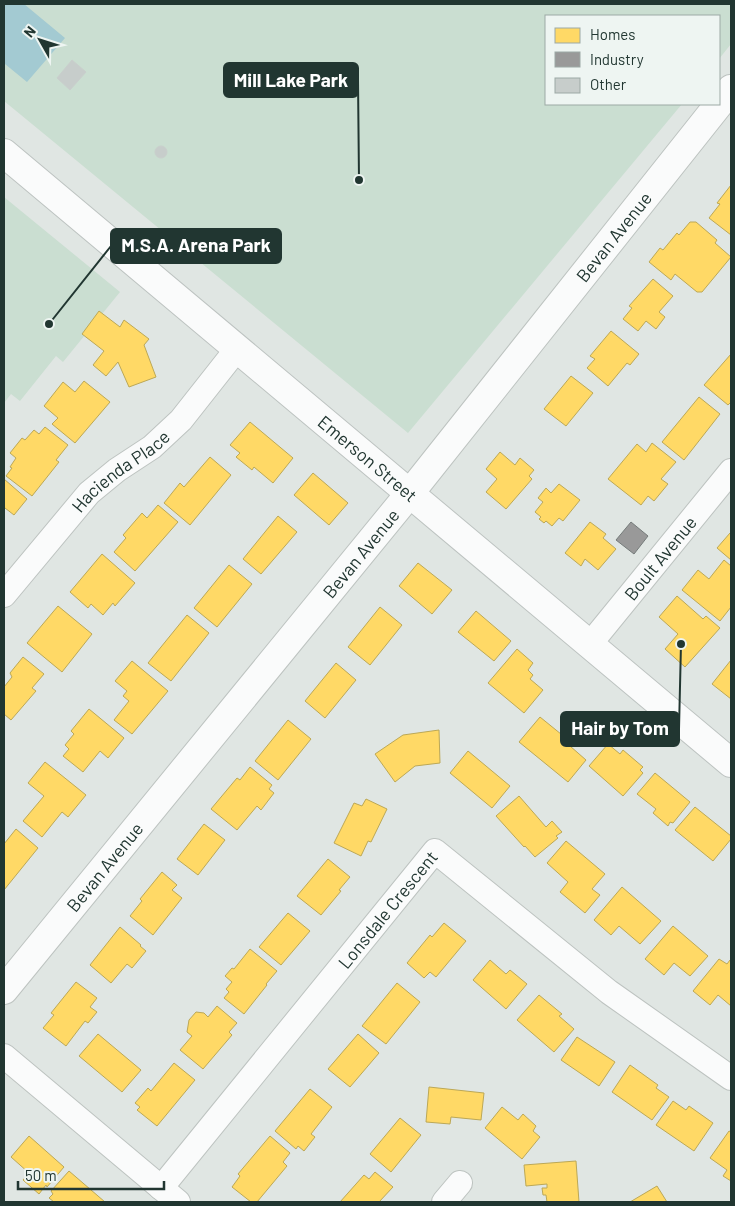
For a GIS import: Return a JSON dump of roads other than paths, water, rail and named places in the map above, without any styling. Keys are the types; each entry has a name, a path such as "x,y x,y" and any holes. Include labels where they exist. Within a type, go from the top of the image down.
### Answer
{"street":[{"name":"Bevan Avenue","path":"720,103 731,89"},
{"name":"Bevan Avenue","path":"4,990 410,493 718,105"},
{"name":"Emerson Street","path":"4,153 731,763"},
{"name":"Hacienda Place","path":"4,595 89,493 117,470 152,447 181,420 237,349"},
{"name":"Boult Avenue","path":"590,644 731,471"},
{"name":"Lonsdale Crescent","path":"169,1195 435,851 609,992 731,1078"},
{"path":"4,1056 169,1195"},
{"path":"444,1202 460,1183"}],"water":[{"path":"4,4 24,4 65,38 27,82 4,65"}],"place":[{"name":"Mill Lake Park","path":"359,180"},
{"name":"M.S.A. Arena Park","path":"49,324"},
{"name":"Hair by Tom","path":"681,644"}]}
